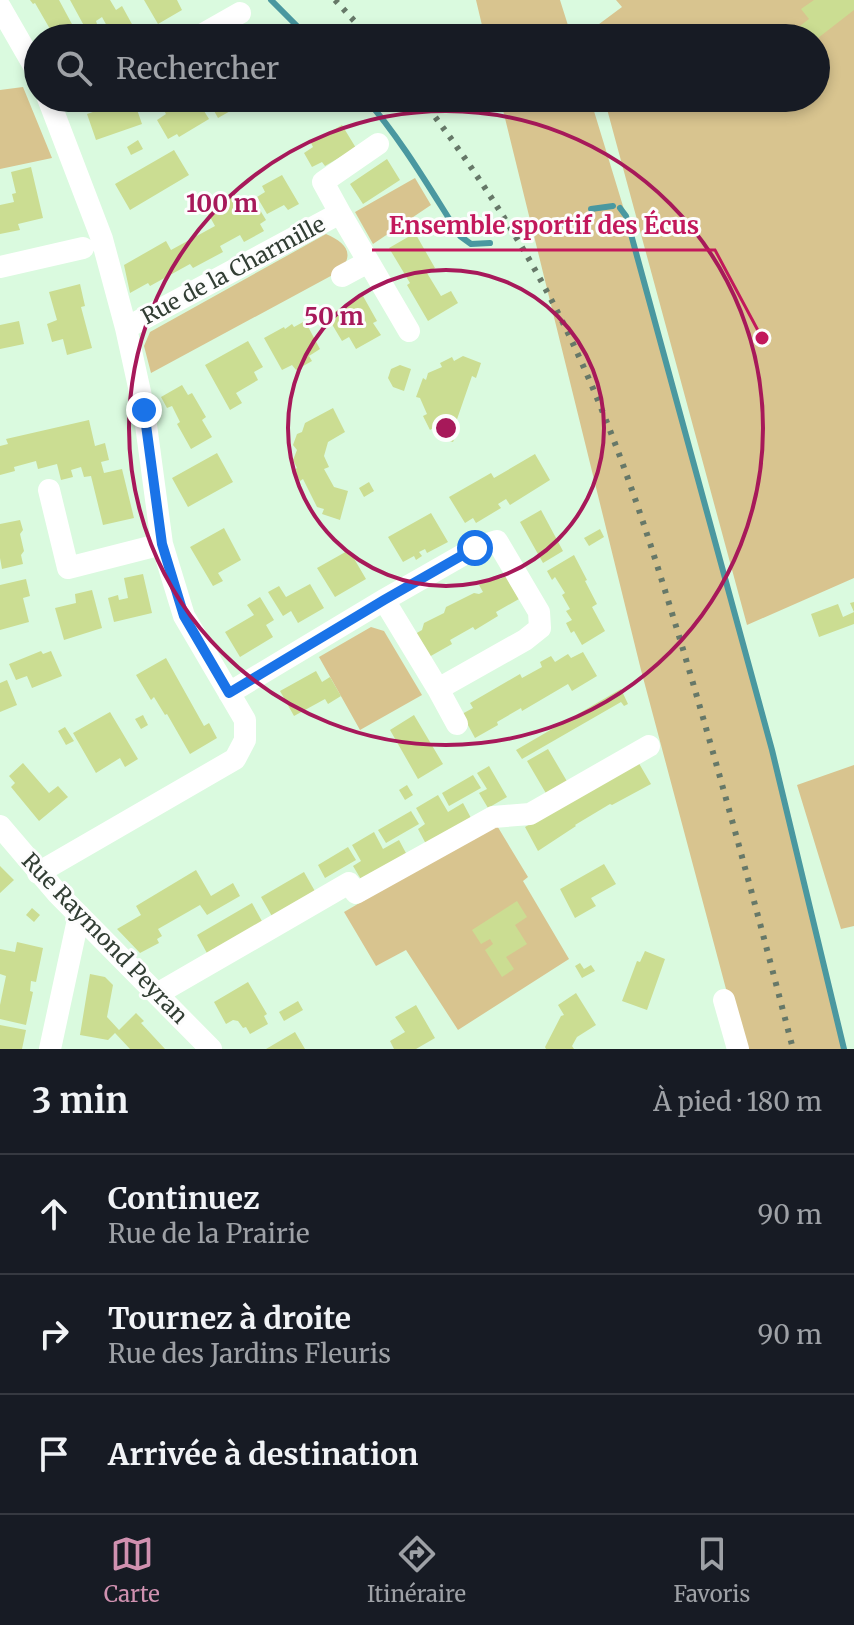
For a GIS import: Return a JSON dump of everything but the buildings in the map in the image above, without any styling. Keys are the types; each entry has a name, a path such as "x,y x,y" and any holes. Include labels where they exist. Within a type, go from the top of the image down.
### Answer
{"street":[{"path":"0,7 24,49"},
{"path":"221,24 240,13"},
{"path":"38,873 235,759 245,740 245,720 184,616 162,544 144,410 126,328 102,239 53,112"},
{"name":"Rue de la Charmille","path":"378,144 323,182 409,331"},
{"name":"Rue de la Charmille","path":"126,328 340,213"},
{"path":"0,267 83,248"},
{"path":"342,276 368,262"},
{"path":"49,490 68,568 162,544"},
{"path":"229,693 475,548 497,541 539,612 540,628 525,640 438,689"},
{"path":"384,600 457,724"},
{"path":"157,994 349,883 356,893 493,817 530,814 649,746"},
{"name":"Rue Raymond Peyran","path":"0,826 38,873 211,1049"},
{"path":"50,1049 79,915"},
{"path":"724,1000 738,1049"}],"shaded area":[{"path":"476,0 560,0 568,24 482,24"},
{"path":"616,0 854,0 854,578 747,625 608,112 830,112 830,24 599,24 622,7"},
{"path":"23,87 24,112 33,112 52,158 0,169 0,90"},
{"path":"503,112 594,112 626,216 772,750 844,1049 742,1049 641,670"},
{"path":"415,178 431,205 373,244 355,212"},
{"path":"326,234 346,248 347,258 340,271 151,373 144,346 150,332"},
{"path":"371,627 384,631 422,695 360,730 319,657"},
{"path":"854,765 854,926 841,929 797,785"},
{"path":"496,824 528,877 523,881 569,959 458,1030 406,950 376,966 344,912"}],"waterway":[{"path":"271,0 295,24"},
{"path":"376,112 460,236 471,244 490,243"},
{"path":"591,209 613,206"},
{"path":"620,208 626,216 772,750 844,1049"},
{"path":"532,231 565,223"}],"railway":[{"path":"335,0 357,24"},
{"path":"431,112 525,252 575,348 610,431 641,516 682,646 793,1049"}],"place":[{"name":"Ensemble sportif des Écus","path":"762,338"}],"route":[{"path":"144,410 162,544 184,616 229,693 475,548"}]}
